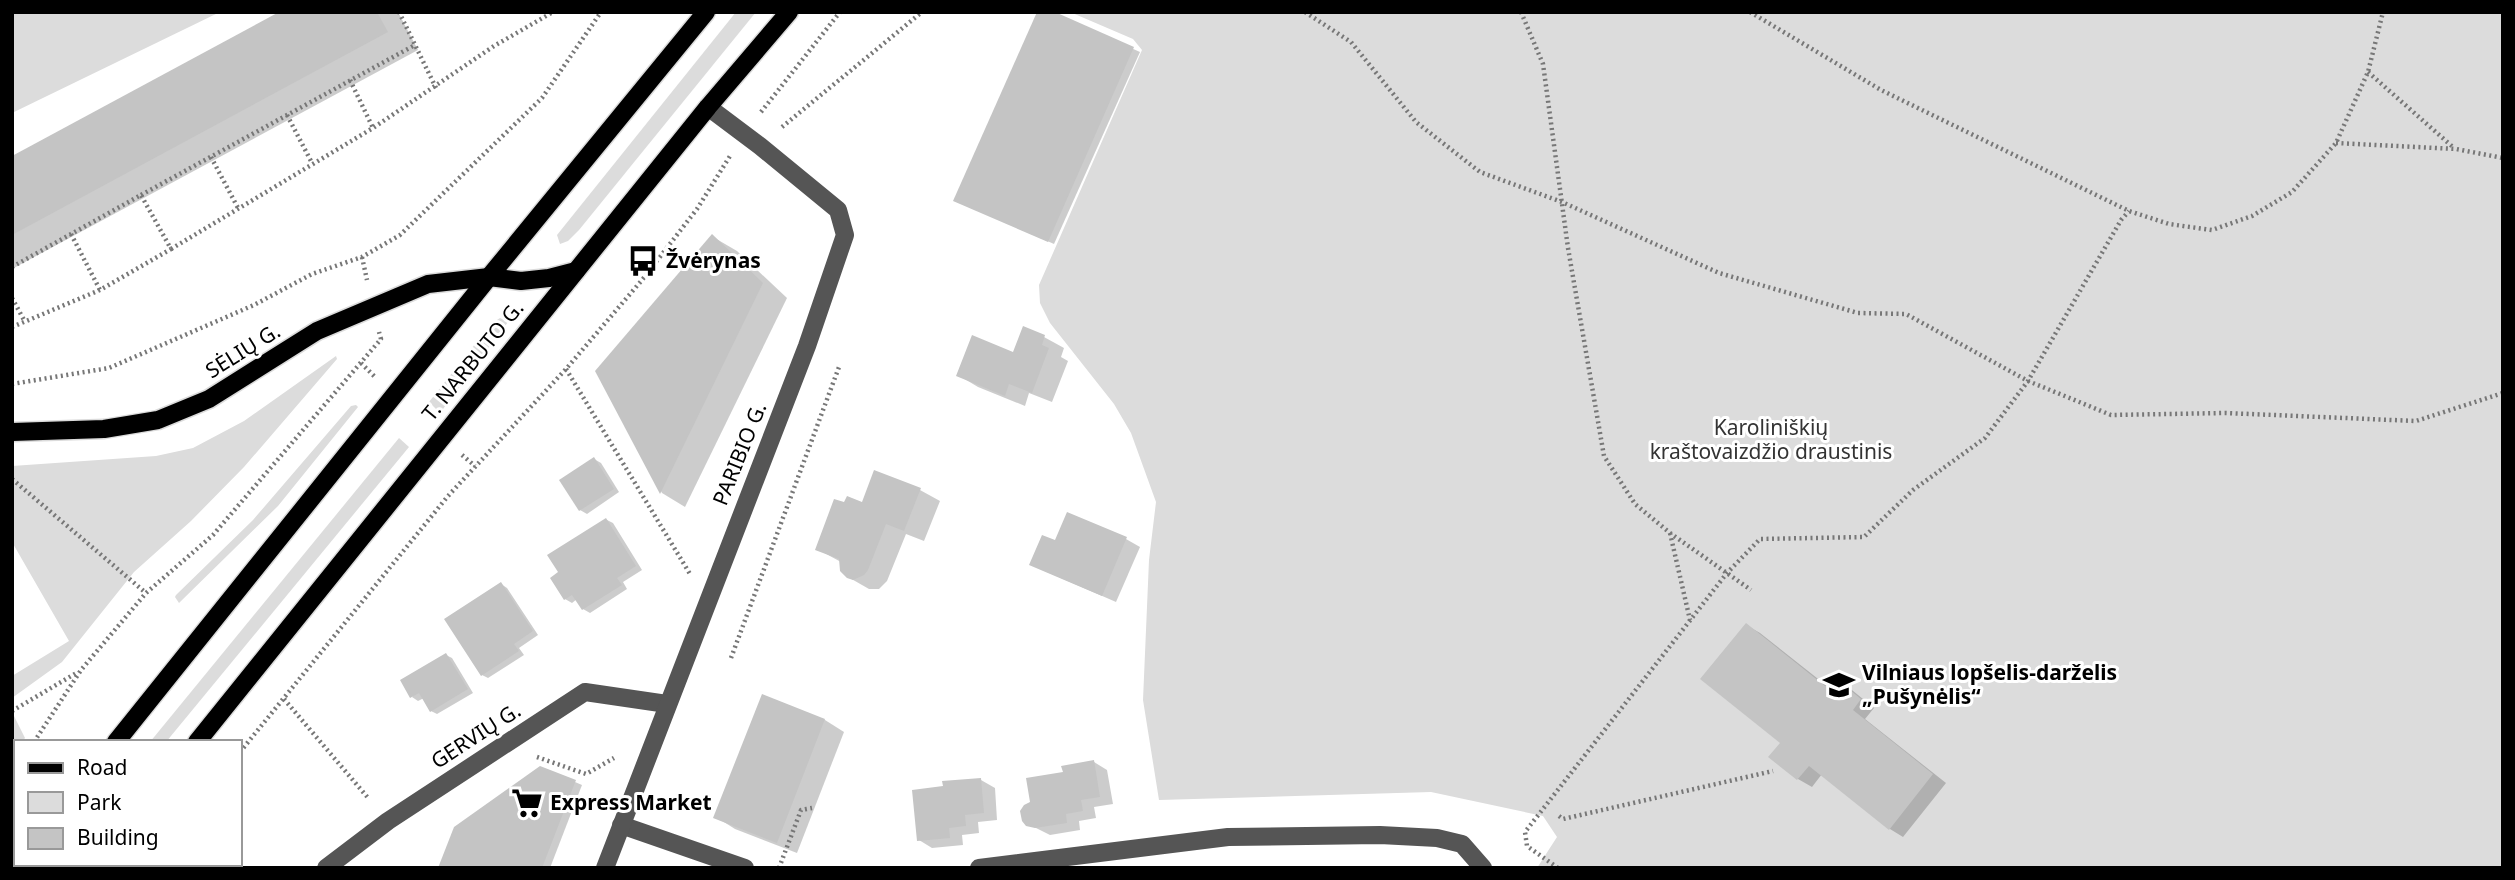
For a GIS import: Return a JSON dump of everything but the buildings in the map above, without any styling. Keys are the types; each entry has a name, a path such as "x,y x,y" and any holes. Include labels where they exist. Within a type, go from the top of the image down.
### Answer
{"main road":[{"name":"T. NARBUTO G.","path":"118,740 489,277 706,12"},
{"name":"T. NARBUTO G.","path":"199,740 708,107 789,12"},
{"name":"SĖLIŲ G.","path":"12,432 104,429 158,420 209,399 317,331 428,284 489,277 521,281 576,271"}],"street":[{"name":"PARIBIO G.","path":"605,868 807,346 845,235 838,210 708,107"},
{"name":"GERVIŲ G.","path":"326,868 388,821 585,692 667,704"},
{"path":"621,825 745,868"},
{"path":"979,868 1228,837 1380,835 1437,838 1462,844 1483,868"}],"path":[{"path":"399,12 436,88"},
{"path":"12,327 100,290 171,249 373,128 495,46 553,12"},
{"path":"12,384 109,368 254,304 312,274 362,257 400,235 542,98 601,12"},
{"path":"242,750 448,496 566,369 642,279 697,209 744,134 840,12"},
{"path":"760,146 922,12"},
{"path":"1305,12 1351,42 1416,122 1480,172 1562,202 1719,273 1858,313 1906,314 2028,381 2111,415 2227,414 2416,421 2503,393"},
{"path":"1521,12 1543,64 1562,202 1604,456 1635,504 1670,533 1752,590"},
{"path":"1750,12 1881,90 2129,211 2169,225 2212,230 2252,216 2292,192 2336,143 2368,72 2383,12"},
{"path":"12,267 415,45"},
{"path":"2368,72 2456,149"},
{"path":"350,80 373,128"},
{"path":"287,115 312,163"},
{"path":"2336,143 2456,149 2503,158"},
{"path":"211,157 238,208"},
{"path":"141,195 171,249"},
{"path":"1559,868 1527,846 1525,832 1727,573 1760,539 1864,537 1913,490 1985,438 2028,381 2121,220 2129,211"},
{"path":"71,234 100,290"},
{"path":"12,298 24,320"},
{"path":"35,740 81,670 146,593 213,535 361,363"},
{"path":"732,658 839,367"},
{"path":"566,369 707,602"},
{"path":"12,479 146,593"},
{"path":"1670,533 1690,622"},
{"path":"12,711 81,670"},
{"path":"284,699 388,821"},
{"path":"1559,816 1563,819 1773,771"},
{"path":"779,868 801,810 812,808"}],"green space":[{"path":"12,12 220,12 12,113"},
{"path":"736,12 756,12 579,230 568,241 560,244 557,235"},
{"name":"Karoliniškių kraštovaizdžio draustinis","path":"1070,12 2503,12 2503,868 1537,868 1557,837 1543,816 1431,792 1159,800 1143,700 1149,560 1156,502 1131,433 1114,404 1050,323 1040,303 1039,285 1142,50 1133,39"},
{"path":"500,318 508,322 440,413 429,402 491,324"},
{"path":"336,356 337,359 244,467 191,521 134,572 62,662 12,698 12,676 69,641 12,542 12,466 156,456 193,448 244,421"},
{"path":"351,406 358,407 278,506 179,603 176,595 253,520"},
{"path":"399,438 409,447 168,740 152,740"},
{"path":"12,712 25,738 14,740 12,757"}],"place":[{"name":"Žvėrynas","path":"643,261"},
{"name":"Vilniaus lopšelis-darželis „Pušynėlis“","path":"1839,685"},
{"name":"Express Market","path":"527,803"}]}
